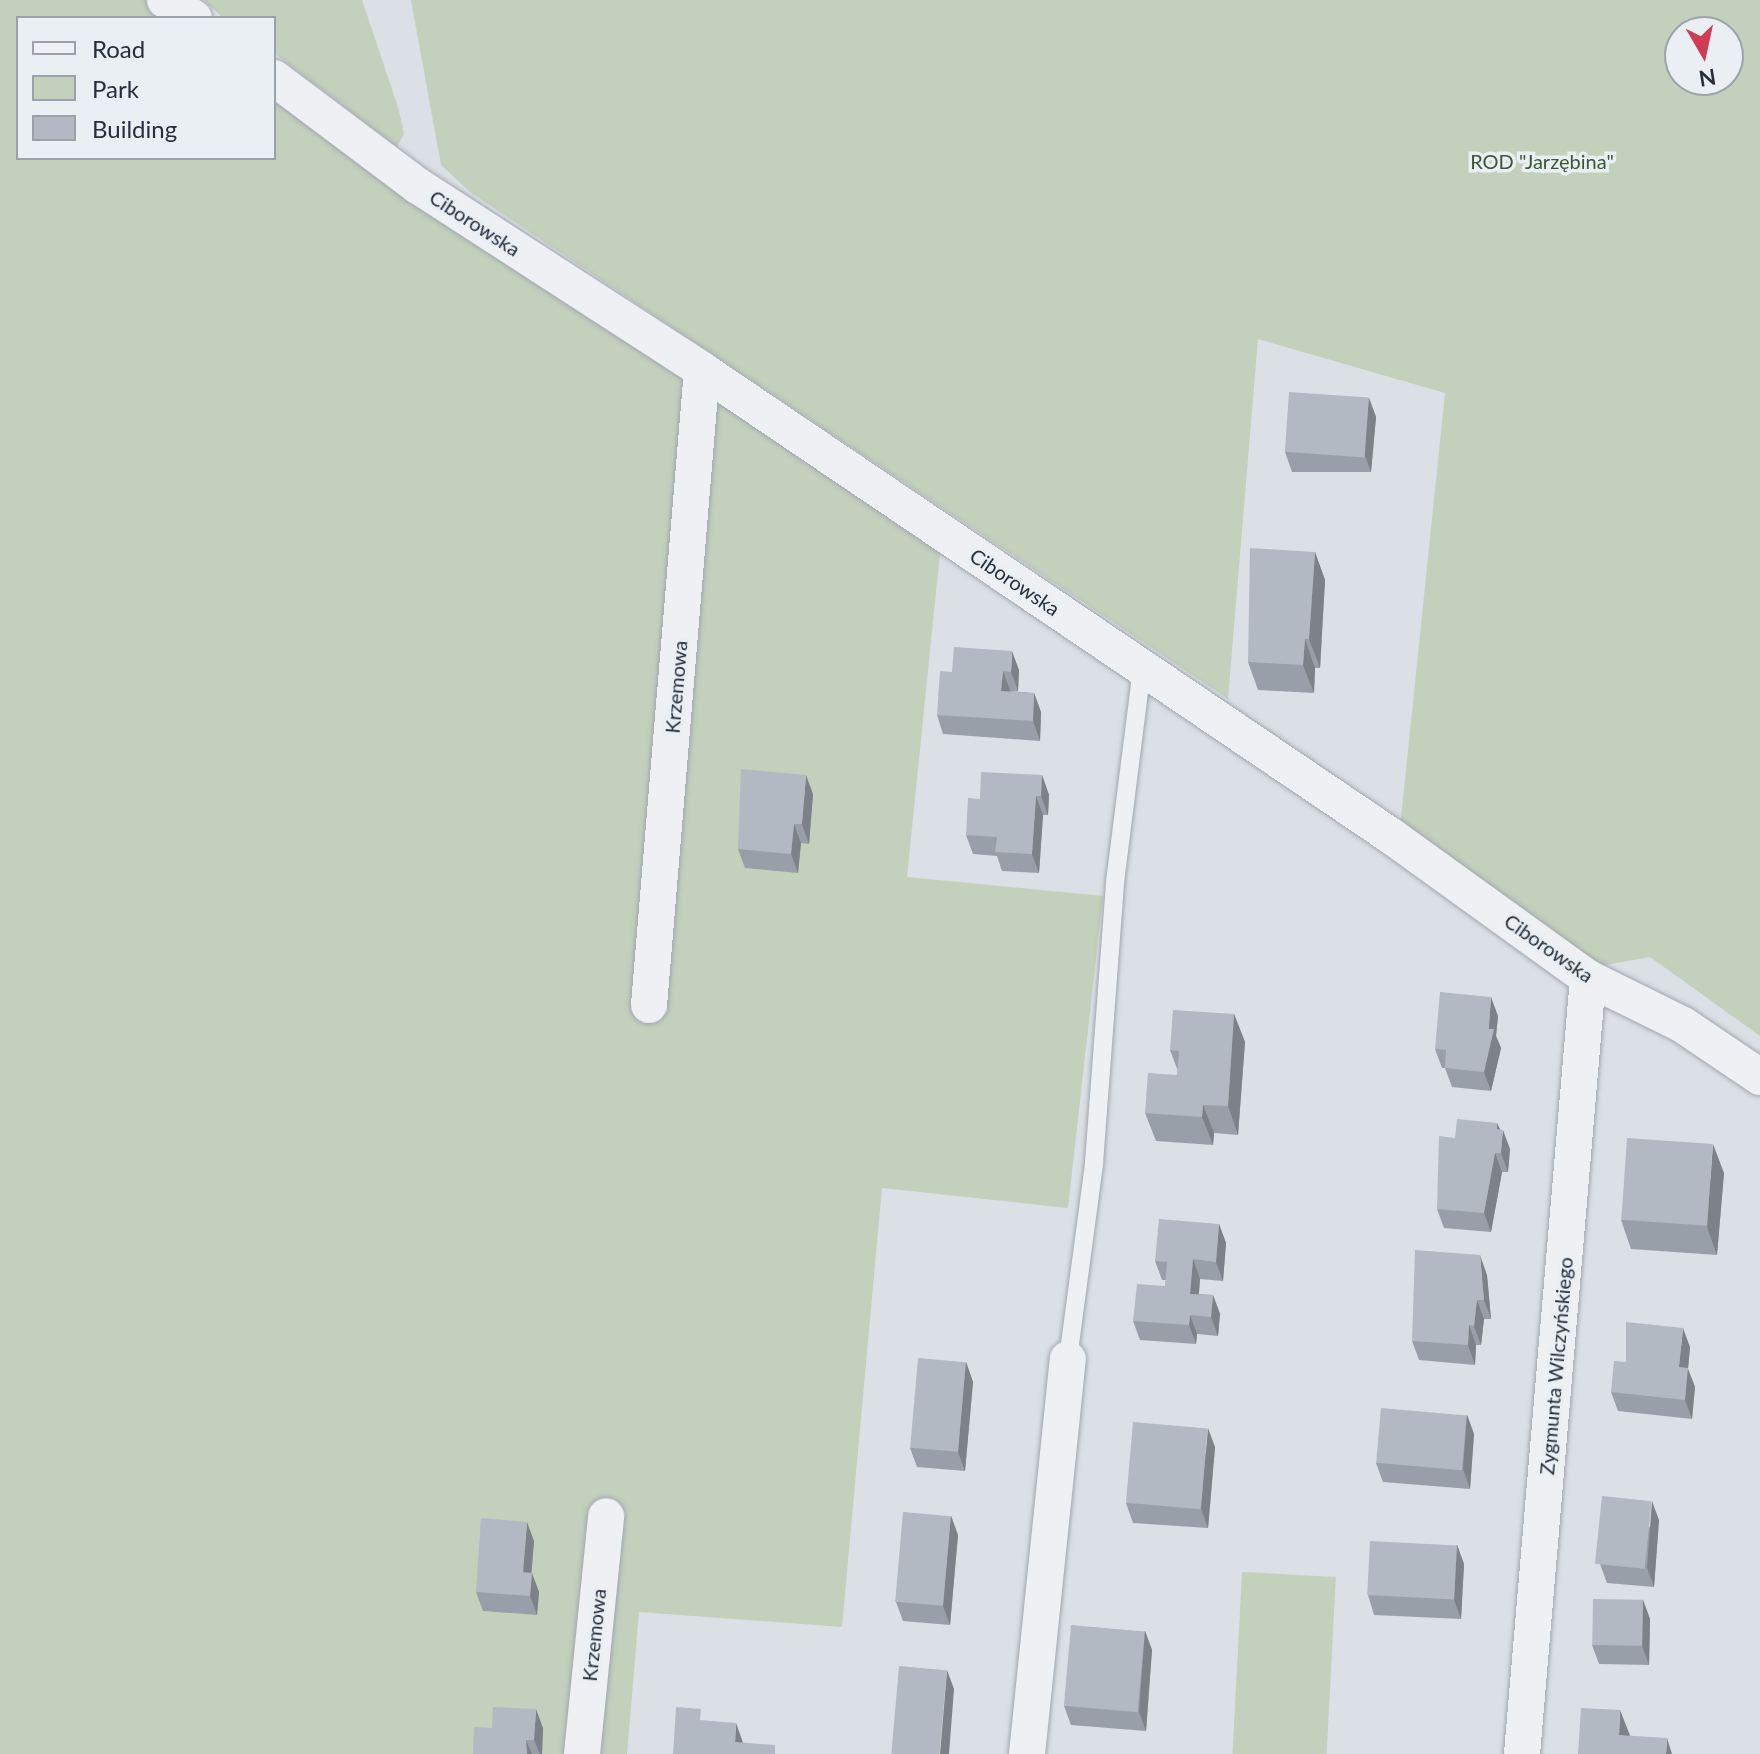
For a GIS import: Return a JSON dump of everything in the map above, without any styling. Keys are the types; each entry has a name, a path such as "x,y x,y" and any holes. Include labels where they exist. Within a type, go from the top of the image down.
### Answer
{"street":[{"path":"165,0 191,16"},
{"name":"Ciborowska","path":"276,80 418,186 702,370 1391,836 1588,978 1683,1025 1760,1077"},
{"name":"Krzemowa","path":"649,1005 702,370"},
{"name":"Zygmunta Wilczyńskiego","path":"1522,1754 1588,978"},
{"path":"1027,1754 1068,1359"},
{"name":"Krzemowa","path":"582,1754 606,1516"}],"lane":[{"path":"1068,1359 1094,1163 1115,882 1142,668"}],"green space":[{"path":"0,0 151,0 174,16 16,16 16,160 276,160 276,90 940,553 907,877 1103,896 1068,1208 882,1188 842,1627 639,1612 627,1754 0,1754"},
{"path":"204,0 362,0 398,107 404,134 397,147 276,55 276,16 221,16"},
{"name":"ROD \"Jarzębina\"","path":"411,0 1760,0 1760,1036 1650,957 1600,966 1400,828 1445,393 1258,339 1228,699 470,192 441,165"},
{"path":"1242,1572 1336,1577 1327,1754 1232,1754"}],"building":[{"path":"1289,392 1369,398 1365,457 1285,452"},
{"path":"1250,548 1315,552 1309,639 1305,639 1303,665 1248,662"},
{"path":"954,647 1012,651 1011,672 1003,671 1001,691 1034,693 1033,721 937,715 940,671 952,672"},
{"path":"741,769 806,775 802,824 794,824 791,854 738,849"},
{"path":"981,772 1042,775 1041,796 1036,796 1032,854 995,852 997,837 966,835 968,798 980,799"},
{"path":"1440,992 1491,997 1489,1029 1494,1029 1484,1072 1445,1068 1446,1050 1435,1049"},
{"path":"1173,1010 1234,1014 1228,1106 1203,1105 1202,1117 1145,1113 1148,1073 1177,1075 1179,1051 1170,1050"},
{"path":"1457,1119 1497,1123 1497,1129 1503,1130 1501,1153 1495,1153 1484,1213 1437,1209 1439,1136 1455,1138"},
{"path":"1627,1138 1713,1144 1707,1226 1621,1220"},
{"path":"1159,1219 1219,1224 1216,1262 1193,1259 1190,1294 1213,1295 1211,1317 1190,1315 1189,1325 1133,1321 1137,1284 1165,1286 1167,1262 1155,1261"},
{"path":"1415,1250 1480,1255 1484,1300 1477,1300 1474,1326 1469,1325 1468,1345 1412,1341"},
{"path":"1626,1322 1683,1328 1679,1367 1688,1368 1685,1400 1611,1392 1614,1361 1626,1362"},
{"path":"918,1358 966,1362 958,1452 910,1448"},
{"path":"1381,1408 1467,1415 1462,1470 1376,1463"},
{"path":"1133,1422 1208,1429 1201,1509 1126,1503"},
{"path":"1602,1496 1652,1501 1645,1569 1595,1564"},
{"path":"903,1512 951,1516 943,1606 895,1602"},
{"path":"481,1518 527,1522 523,1572 532,1573 530,1596 476,1592"},
{"path":"1370,1541 1457,1546 1454,1599 1367,1595"},
{"path":"1593,1599 1643,1600 1642,1646 1592,1645"},
{"path":"1071,1625 1145,1631 1138,1712 1064,1706"},
{"path":"899,1666 947,1670 939,1754 891,1754"},
{"path":"493,1707 536,1709 534,1740 526,1740 527,1754 473,1754 474,1727 492,1728"},
{"path":"676,1707 701,1709 700,1720 736,1723 735,1742 775,1745 775,1754 673,1754"},
{"path":"1581,1708 1620,1710 1619,1735 1667,1738 1666,1754 1578,1754"}]}
